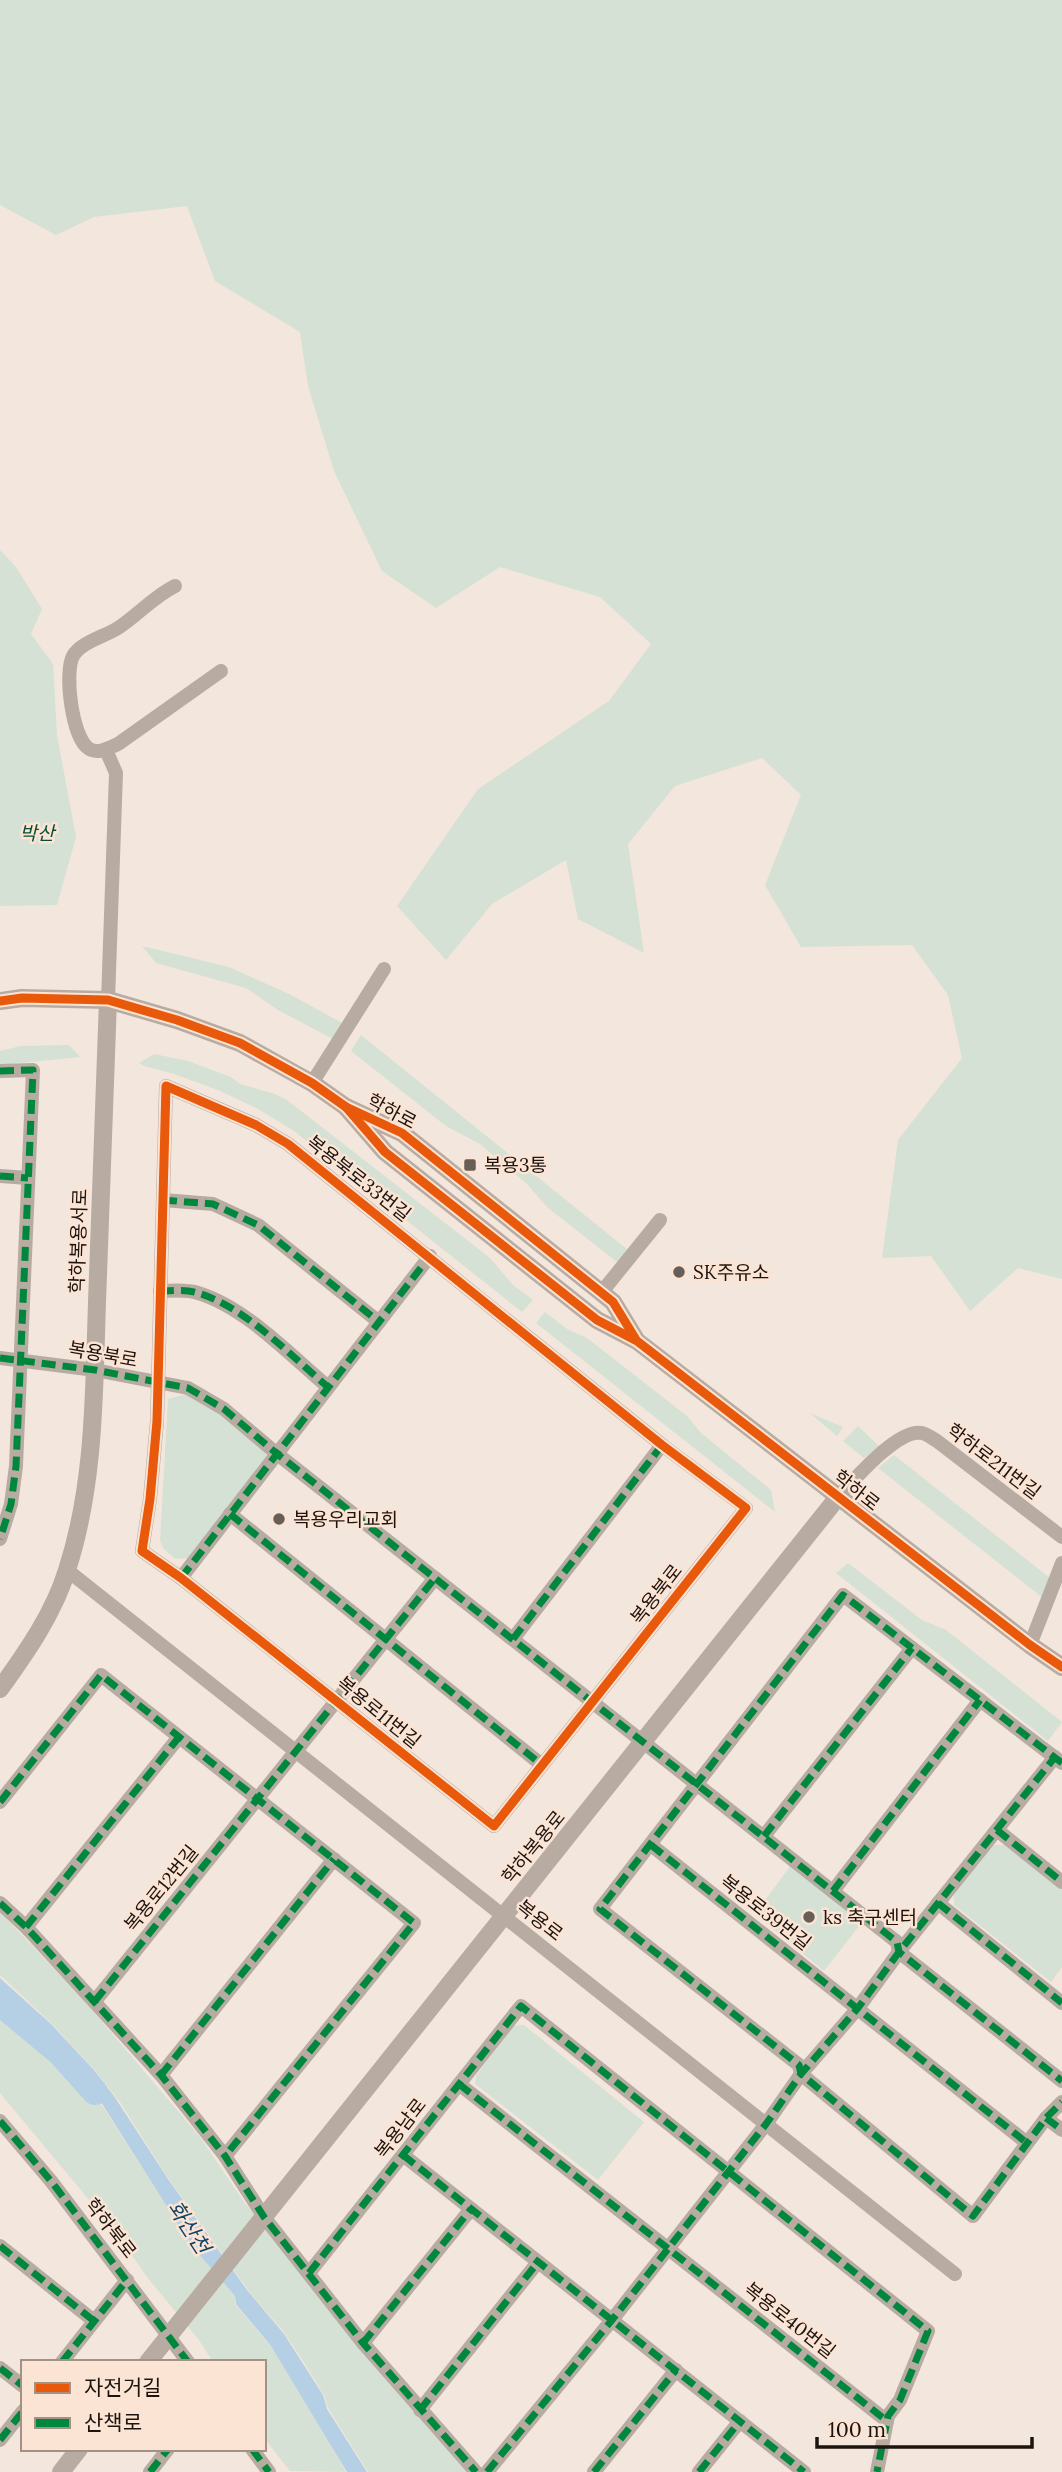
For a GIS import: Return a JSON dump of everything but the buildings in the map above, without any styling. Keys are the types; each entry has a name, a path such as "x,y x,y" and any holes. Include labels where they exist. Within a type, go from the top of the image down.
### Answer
{"street":[{"path":"174,586 158,595 119,628 74,653 69,665 69,677 78,734 87,748 95,751 106,750 221,671"},
{"name":"학하복용서로","path":"0,1689 26,1653 51,1609 67,1570 86,1480 95,1370 116,773 106,750"},
{"path":"312,1083 384,969"},
{"name":"학하로","path":"0,1001 22,998 108,1000 177,1020 240,1043 312,1083 346,1107 402,1133 613,1302 637,1341"},
{"path":"0,1071 33,1070 16,1466 11,1504 0,1539"},
{"name":"복용북로33번길","path":"157,1383 166,1086 256,1125 288,1144 662,1445 746,1508"},
{"name":"학하로","path":"346,1107 385,1152 597,1320 637,1341 1060,1668"},
{"path":"0,1176 28,1178"},
{"path":"163,1200 213,1204 258,1225 379,1322"},
{"path":"601,1293 660,1220"},
{"path":"181,1578 430,1256"},
{"path":"160,1291 195,1292 227,1306 328,1387"},
{"name":"복용북로","path":"0,1359 95,1370 188,1388 224,1409 276,1454 897,1942 899,1952 1062,2081"},
{"name":"복용로11번길","path":"157,1383 157,1421 142,1551 181,1578 494,1826 542,1765"},
{"name":"학하로211번길","path":"838,1497 898,1439 922,1433 937,1441 1062,1537"},
{"path":"513,1639 662,1445"},
{"name":"학하복용로","path":"174,2330 838,1497"},
{"name":"복용북로","path":"593,1701 746,1508"},
{"path":"230,1514 542,1765 593,1701"},
{"path":"1030,1645 1062,1563"},
{"name":"복용로","path":"67,1570 955,2274"},
{"name":"복용로11번길","path":"295,1751 435,1578"},
{"path":"487,2472 612,2320 729,2172 802,2074 858,2008 938,1903 1058,1760 843,1595 600,1909 799,2065 802,2074 973,2216 1046,2118 1062,2102"},
{"path":"764,1836 912,1648"},
{"path":"0,1802 101,1675 414,1923 225,2156"},
{"path":"833,1891 980,1700"},
{"path":"26,1927 179,1737"},
{"name":"복용로12번길","path":"95,2001 295,1751"},
{"path":"997,1830 1062,1882"},
{"name":"복용로39번길","path":"651,1845 1027,2143"},
{"path":"161,2075 334,1859"},
{"path":"0,1903 26,1927 161,2075 225,2156 261,2220 309,2273 363,2343 475,2472"},
{"path":"938,1903 1062,2003"},
{"name":"복용남로","path":"309,2273 521,2006 729,2172"},
{"name":"복용로40번길","path":"459,2084 887,2421"},
{"path":"1046,2118 1062,2130"},
{"name":"학하북로","path":"0,2121 51,2181 127,2280 174,2330 187,2360"},
{"path":"403,2155 804,2472"},
{"path":"729,2172 928,2331 900,2400 887,2421 877,2472"},
{"path":"363,2343 471,2208"},
{"path":"0,2246 94,2321"},
{"path":"420,2410 538,2262"},
{"path":"64,2360 127,2280"},
{"path":"150,2360 174,2330"},
{"path":"0,2368 21,2384"},
{"path":"594,2472 676,2370"},
{"path":"0,2440 21,2414"},
{"path":"699,2472 740,2421"},
{"path":"61,2472 77,2451"},
{"path":"149,2472 166,2451"},
{"path":"253,2451 262,2469"}],"green space":[{"path":"0,0 1062,0 1062,1279 1018,1268 970,1311 931,1256 882,1258 898,1140 962,1058 948,995 912,945 801,947 765,885 801,795 762,758 675,786 628,844 644,953 578,919 566,860 492,904 446,960 397,906 478,789 609,701 651,644 600,597 500,567 436,608 382,571 334,471 308,386 300,332 215,281 187,206 94,217 56,235 0,205"},
{"name":"박산","path":"0,550 16,567 42,609 31,634 53,664 57,735 76,837 57,905 0,906"},
{"path":"142,946 229,967 291,995 342,1023 333,1039 278,1010 246,988 156,963"},
{"path":"361,1035 628,1250 617,1262 547,1207 527,1184 480,1144 446,1126 351,1051"},
{"path":"69,1045 80,1057 0,1065 0,1051 21,1046"},
{"path":"154,1054 188,1061 231,1077 240,1084 287,1100 490,1258 513,1285 533,1300 522,1312 294,1131 258,1109 218,1090 139,1063"},
{"path":"545,1312 567,1329 587,1338 687,1416 701,1433 771,1490 775,1512 536,1323"},
{"path":"190,1393 264,1447 267,1457 190,1558 175,1559 163,1548 160,1541 168,1399"},
{"path":"810,1413 843,1427 837,1436"},
{"path":"858,1426 879,1446 864,1458 843,1441"},
{"path":"894,1455 1055,1582 1043,1598 878,1468"},
{"path":"848,1563 922,1620 946,1630 1062,1722 1048,1741 836,1573"},
{"path":"992,1845 1005,1845 1062,1890 1062,1967 1051,1982 954,1905 954,1895"},
{"name":"ks 축구센터","path":"791,1865 863,1921 824,1971 755,1914"},
{"path":"0,1912 81,1997 200,2137 244,2202 427,2427 467,2472 368,2472 283,2331 251,2294 166,2175 120,2102 52,2024 0,1975"},
{"path":"0,2003 59,2051 82,2084 104,2108 191,2245 235,2296 235,2304 273,2349 346,2472 290,2471 266,2441 266,2360 212,2360 115,2231 0,2093"},
{"path":"524,2025 644,2122 598,2180 475,2084 476,2076 512,2026"}],"water":[{"path":"0,1978 51,2024 114,2096 168,2179 247,2290 284,2334 367,2472 347,2472 271,2346 236,2304 235,2296 191,2245 101,2102 59,2050 0,2002"}],"waterway":[{"name":"화산천","path":"0,2003 60,2053 95,2092"}],"marked path":[{"path":"0,1071 33,1070 16,1466 11,1504 0,1539"},
{"path":"0,1176 28,1178"},
{"path":"163,1200 213,1204 258,1225 379,1322"},
{"path":"181,1578 430,1256"},
{"path":"160,1291 193,1292 233,1309 266,1333 328,1387"},
{"path":"0,1358 95,1370 188,1388 224,1409 276,1453 897,1942 899,1952 1062,2081"},
{"path":"513,1639 662,1445"},
{"path":"230,1514 542,1765"},
{"path":"95,2001 435,1578"},
{"path":"1062,1763 843,1595 600,1909 799,2065 801,2074 973,2216 1046,2118 1062,2102"},
{"path":"764,1836 912,1648"},
{"path":"0,1802 101,1675 414,1923 225,2156"},
{"path":"833,1891 980,1700"},
{"path":"26,1927 179,1737"},
{"path":"487,2472 612,2320 766,2124 801,2074 858,2008 899,1952 1055,1757"},
{"path":"997,1830 1062,1882"},
{"path":"651,1845 1027,2143"},
{"path":"161,2075 334,1859"},
{"path":"0,1903 26,1927 161,2075 225,2156 264,2217 363,2343 476,2472"},
{"path":"938,1903 1062,2003"},
{"path":"309,2273 521,2006 928,2331 900,2400 888,2416 877,2472"},
{"path":"459,2084 887,2421"},
{"path":"1046,2118 1062,2130"},
{"path":"0,2121 51,2181 186,2360"},
{"path":"403,2155 804,2472"},
{"path":"363,2343 471,2209"},
{"path":"0,2246 94,2321"},
{"path":"420,2410 538,2262"},
{"path":"64,2360 127,2280"},
{"path":"0,2368 21,2384"},
{"path":"594,2472 676,2370"},
{"path":"0,2440 21,2414"},
{"path":"699,2472 740,2421"},
{"path":"150,2472 166,2451"},
{"path":"253,2451 269,2472"}],"cycle path":[{"path":"0,1001 22,998 108,1000 177,1020 240,1043 312,1083 346,1107 402,1133 613,1302 635,1338"},
{"path":"166,1086 256,1125 288,1144 662,1445 746,1508 494,1826 181,1578 142,1551 157,1421 166,1086"},
{"path":"346,1107 385,1152 597,1320 637,1341 1062,1667"}],"place":[{"name":"복용3통","path":"470,1165"},
{"name":"SK주유소","path":"679,1272"},
{"name":"복용우리교회","path":"279,1519"},
{"name":"ks 축구센터","path":"809,1917"}]}
